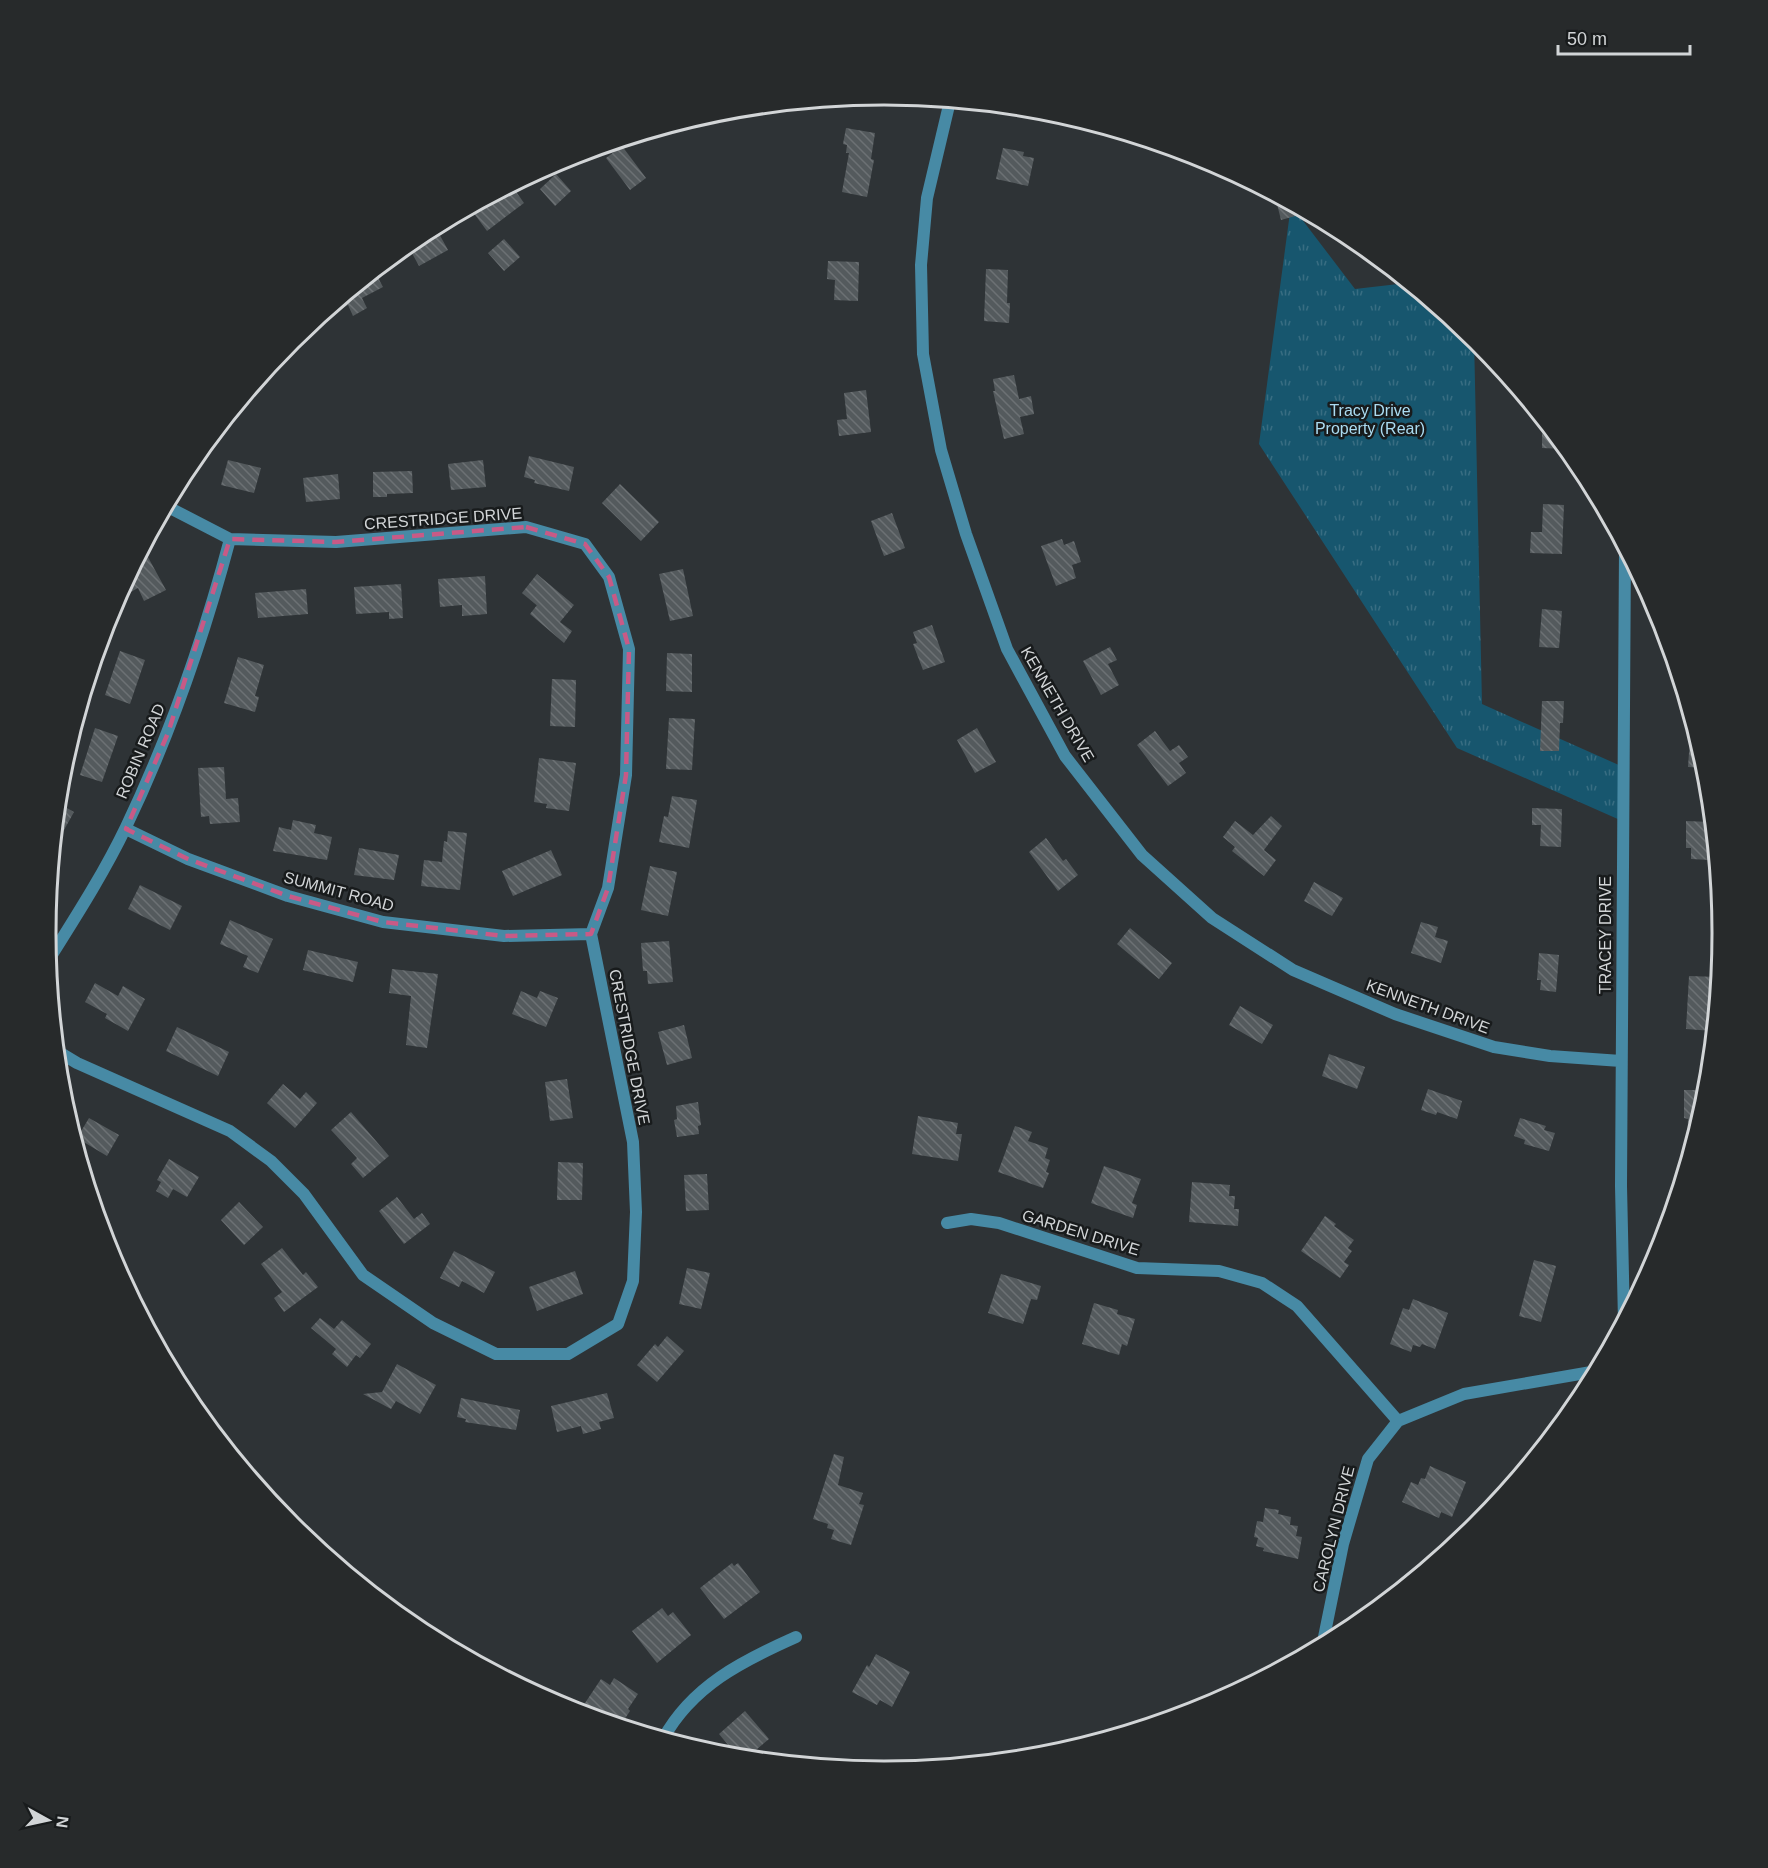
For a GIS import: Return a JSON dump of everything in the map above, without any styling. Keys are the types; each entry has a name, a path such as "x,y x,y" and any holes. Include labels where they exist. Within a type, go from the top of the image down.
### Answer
{"street":[{"name":"KENNETH DRIVE","path":"948,108 927,198 921,265 923,354 941,450 966,534 1007,649 1065,756 1142,855 1212,918 1293,970 1395,1014 1494,1047 1550,1056 1621,1061"},
{"name":"CRESTRIDGE DRIVE","path":"65,1056 230,1131 271,1161 304,1194 363,1275 433,1323 496,1354 568,1354 618,1324 633,1281 636,1212 633,1142 591,934 608,888 626,775 629,648 609,577 585,544 526,527 336,542 230,539 173,509"},
{"name":"ROBIN ROAD","path":"56,948 126,829 168,733 216,589 230,539"},
{"name":"TRACEY DRIVE","path":"1624,1306 1621,1061 1625,564"},
{"name":"SUMMIT ROAD","path":"126,829 188,859 288,896 383,922 504,936 591,934"},
{"name":"GARDEN DRIVE","path":"947,1223 971,1220 999,1223 1137,1268 1219,1271 1262,1283 1297,1306 1398,1420"},
{"path":"1398,1420 1464,1394 1586,1373"},
{"name":"CAROLYN DRIVE","path":"1324,1635 1343,1544 1368,1459 1398,1420"},
{"path":"667,1733 706,1686 753,1657 796,1637"}],"highlighted area":[{"path":"526,527 585,544 609,577 629,649 626,775 608,888 591,934 504,936 383,922 288,896 188,859 126,829 168,733 230,539 336,542"}],"green space":[{"name":"Tracy Drive Property (Rear)","path":"1290,212 1301,218 1355,289 1397,284 1430,311 1474,353 1482,704 1621,766 1620,820 1457,748 1259,444"}],"building":[{"path":"846,128 875,133 871,159 874,160 867,197 842,192 849,153 846,153 847,145 843,144"},
{"path":"623,148 646,178 630,190 606,158"},
{"path":"1003,148 1024,152 1023,156 1034,158 1028,186 996,179"},
{"path":"556,174 571,191 555,206 540,189"},
{"path":"516,192 524,203 487,231 474,214"},
{"path":"1277,205 1297,216 1281,220"},
{"path":"440,235 448,250 419,266 412,254"},
{"path":"504,239 520,257 504,271 488,253"},
{"path":"828,261 859,262 858,301 834,300 835,280 827,279"},
{"path":"986,269 1008,270 1009,323 984,321"},
{"path":"378,278 383,287 362,298 367,308 353,316 348,305 340,309"},
{"path":"1014,375 1019,399 1031,396 1034,414 1020,417 1024,434 1004,439 993,391 995,391 993,379"},
{"path":"866,390 871,432 839,436 837,420 847,419 844,393"},
{"path":"1542,431 1554,449 1542,448"},
{"path":"529,456 574,467 569,491 534,483 535,480 524,477"},
{"path":"228,460 261,468 254,493 221,485"},
{"path":"483,460 486,487 451,490 448,464"},
{"path":"412,471 413,493 373,497 373,472"},
{"path":"338,474 340,499 306,502 303,478"},
{"path":"620,484 659,522 641,541 602,503"},
{"path":"1543,504 1564,505 1562,554 1530,553 1531,532 1542,532"},
{"path":"892,513 905,548 884,556 871,521"},
{"path":"1062,539 1064,545 1074,541 1081,562 1072,565 1076,578 1056,586 1041,546"},
{"path":"147,556 166,590 144,601 138,588 130,592"},
{"path":"683,569 693,616 670,621 659,574"},
{"path":"537,574 574,605 560,622 572,631 564,643 530,614 537,605 522,593"},
{"path":"485,576 487,614 462,616 462,605 440,607 438,579"},
{"path":"401,584 403,618 389,619 389,612 356,614 354,587"},
{"path":"306,589 308,614 258,618 255,593"},
{"path":"1542,609 1562,611 1559,648 1539,647"},
{"path":"932,625 945,662 923,670 913,644 917,643 913,632"},
{"path":"1110,647 1117,660 1108,664 1119,685 1101,695 1083,661"},
{"path":"120,651 145,660 130,704 105,695"},
{"path":"667,653 692,654 692,692 666,691"},
{"path":"238,657 264,665 255,696 259,697 255,712 224,703"},
{"path":"552,679 576,680 575,727 550,726"},
{"path":"1542,701 1564,701 1559,751 1540,751"},
{"path":"669,718 695,719 692,770 666,769"},
{"path":"95,728 118,736 102,782 80,775"},
{"path":"977,728 996,762 975,773 957,740"},
{"path":"1155,731 1170,751 1179,745 1188,757 1179,763 1186,773 1168,786 1137,745"},
{"path":"1690,743 1696,767 1688,767"},
{"path":"539,758 576,763 569,811 546,808 547,804 534,802"},
{"path":"224,767 226,799 238,798 240,822 210,824 209,816 201,817 198,768"},
{"path":"672,796 697,800 689,848 659,842 664,816 668,817"},
{"path":"66,807 74,812 62,833"},
{"path":"1532,808 1562,809 1561,847 1540,846 1541,825 1532,825"},
{"path":"1271,816 1282,826 1264,850 1276,860 1264,876 1232,851 1235,847 1223,837 1235,821 1253,835"},
{"path":"293,820 316,825 314,833 332,837 327,860 273,851 279,827 291,830"},
{"path":"1686,821 1704,822 1709,860 1691,859 1691,848 1686,848"},
{"path":"448,831 467,833 460,890 421,886 424,860 442,862 444,841 447,842"},
{"path":"1046,838 1063,861 1066,859 1078,875 1058,891 1029,852"},
{"path":"359,848 399,855 394,880 354,875"},
{"path":"551,850 562,875 513,896 502,871"},
{"path":"650,866 677,872 668,916 641,910"},
{"path":"1314,882 1343,898 1332,916 1304,901"},
{"path":"140,885 182,906 170,930 128,909"},
{"path":"230,920 273,939 258,973 243,967 248,956 220,944"},
{"path":"1421,922 1438,927 1435,937 1448,941 1441,963 1411,953"},
{"path":"1130,928 1172,963 1159,979 1117,944"},
{"path":"669,941 673,982 648,984 647,971 643,971 641,943"},
{"path":"308,950 358,962 353,982 303,970"},
{"path":"1539,953 1559,955 1556,992 1540,990 1541,980 1537,980"},
{"path":"392,969 438,974 427,1048 406,1045 411,996 389,993"},
{"path":"1689,976 1711,977 1706,1031 1686,1029"},
{"path":"95,983 118,996 123,986 145,999 128,1031 105,1018 107,1014 85,1002"},
{"path":"521,991 537,998 540,991 558,998 546,1027 512,1014"},
{"path":"1240,1006 1273,1025 1262,1044 1229,1025"},
{"path":"684,1025 692,1058 667,1065 658,1032"},
{"path":"177,1027 229,1052 218,1076 166,1051"},
{"path":"1329,1054 1365,1067 1357,1089 1322,1076"},
{"path":"567,1079 573,1118 550,1121 545,1082"},
{"path":"283,1084 300,1099 306,1092 317,1103 295,1128 267,1103"},
{"path":"1428,1089 1462,1101 1457,1119 1437,1112 1436,1115 1421,1110"},
{"path":"1684,1090 1698,1090 1687,1134 1688,1119 1684,1118"},
{"path":"698,1102 701,1125 698,1126 699,1134 677,1137 674,1120 677,1119 676,1106"},
{"path":"351,1112 389,1156 363,1178 351,1164 357,1158 331,1130"},
{"path":"918,1116 958,1123 956,1134 962,1134 958,1161 912,1154"},
{"path":"89,1118 119,1135 107,1156 82,1141 80,1133"},
{"path":"1520,1118 1546,1126 1544,1130 1555,1133 1549,1151 1524,1144 1525,1140 1514,1136"},
{"path":"1015,1126 1032,1132 1028,1141 1048,1148 1045,1158 1050,1160 1046,1172 1049,1173 1043,1188 998,1172"},
{"path":"169,1159 199,1177 187,1197 173,1189 168,1198 156,1191 161,1182 157,1180"},
{"path":"558,1162 583,1163 582,1200 557,1200"},
{"path":"1104,1166 1141,1179 1132,1203 1137,1205 1133,1218 1091,1203"},
{"path":"707,1174 709,1210 686,1211 684,1175"},
{"path":"1192,1182 1230,1185 1229,1196 1235,1196 1234,1209 1239,1209 1238,1226 1189,1222"},
{"path":"397,1197 414,1219 422,1213 430,1224 404,1244 379,1211"},
{"path":"239,1202 263,1227 244,1245 221,1220"},
{"path":"1325,1216 1336,1224 1334,1226 1354,1240 1348,1248 1352,1251 1344,1262 1349,1265 1340,1278 1301,1251"},
{"path":"282,1248 303,1275 306,1272 318,1287 284,1312 274,1298 282,1292 261,1264"},
{"path":"454,1251 495,1272 484,1293 462,1281 459,1287 440,1278"},
{"path":"1534,1260 1556,1266 1541,1322 1519,1316"},
{"path":"687,1268 710,1273 701,1309 679,1304"},
{"path":"575,1271 583,1294 537,1311 529,1287"},
{"path":"1001,1274 1041,1286 1037,1300 1031,1299 1023,1324 988,1313"},
{"path":"1413,1299 1448,1313 1435,1349 1422,1344 1420,1347 1413,1345 1411,1352 1390,1344 1403,1308 1409,1310"},
{"path":"1094,1303 1118,1310 1117,1314 1135,1319 1127,1346 1122,1344 1119,1355 1082,1344"},
{"path":"320,1318 334,1329 342,1320 371,1344 360,1358 356,1355 347,1367 332,1354 336,1349 311,1328"},
{"path":"667,1336 684,1351 657,1382 637,1365 655,1344 658,1347"},
{"path":"397,1364 436,1385 420,1414 396,1401 391,1409 363,1394 382,1392"},
{"path":"607,1393 614,1418 599,1422 601,1429 583,1434 581,1426 557,1432 551,1406"},
{"path":"461,1398 520,1410 516,1430 465,1422 466,1419 457,1417"},
{"path":"834,1454 844,1457 838,1485 863,1493 859,1504 864,1505 851,1545 831,1539 834,1530 827,1528 828,1524 813,1519"},
{"path":"1430,1466 1466,1482 1452,1517 1441,1512 1439,1518 1402,1502 1411,1482 1418,1485 1421,1478 1425,1479"},
{"path":"1265,1508 1279,1510 1278,1514 1291,1517 1290,1525 1298,1526 1296,1536 1302,1537 1298,1559 1263,1551 1264,1548 1256,1546 1258,1538 1254,1537 1257,1521 1263,1522"},
{"path":"732,1563 734,1566 738,1563 760,1592 724,1619 700,1588"},
{"path":"662,1608 668,1616 673,1612 691,1635 657,1663 632,1631"},
{"path":"876,1654 910,1672 892,1707 880,1700 877,1705 852,1692"},
{"path":"614,1678 638,1694 624,1721 583,1705 601,1679 610,1685"},
{"path":"745,1711 769,1739 754,1752 731,1748 719,1734"}]}
